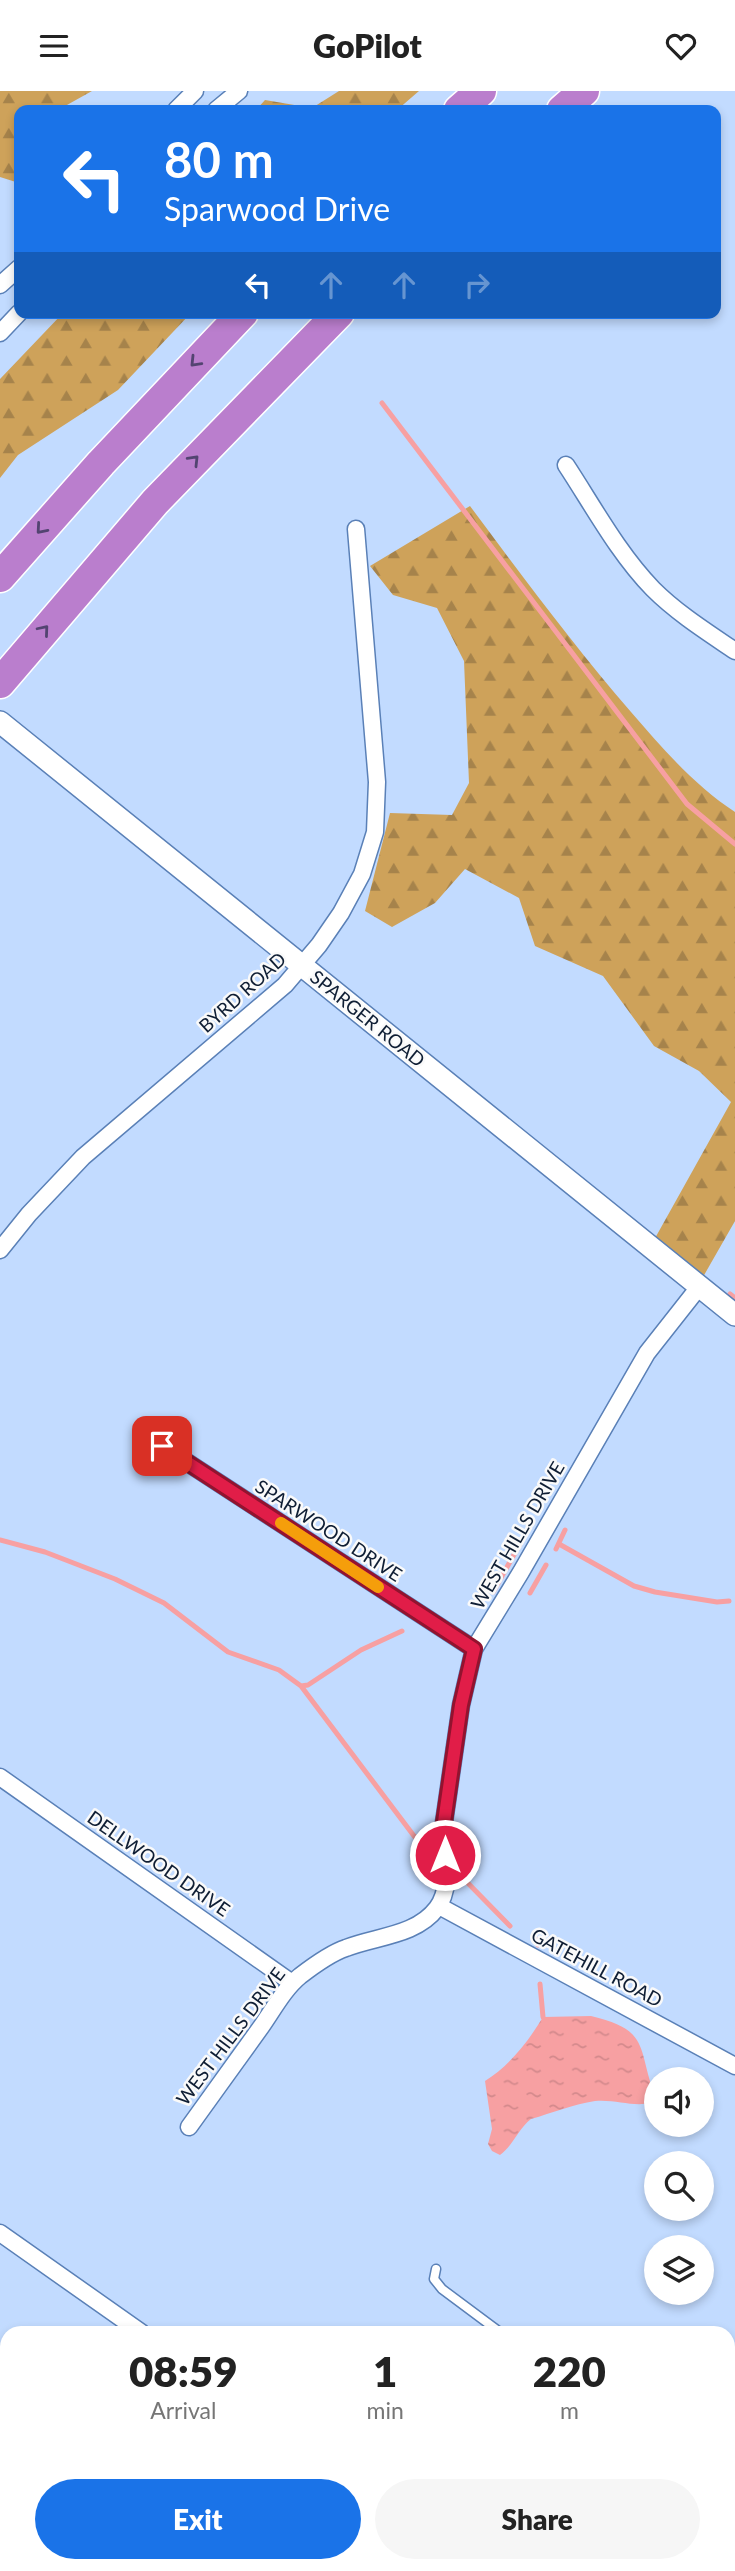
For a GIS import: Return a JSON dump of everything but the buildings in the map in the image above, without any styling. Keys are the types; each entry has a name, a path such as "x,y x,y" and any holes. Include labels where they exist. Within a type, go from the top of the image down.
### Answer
{"highway":[{"path":"465,105 481,91"},
{"path":"568,105 584,91"},
{"path":"0,577 101,463 237,319"},
{"path":"0,683 155,502 333,319"}],"street":[{"path":"181,105 195,91"},
{"path":"222,105 239,91"},
{"path":"0,285 14,272"},
{"path":"0,333 14,318"},
{"path":"566,465 618,545 651,587 683,615 735,651"},
{"name":"BYRD ROAD","path":"0,1250 29,1214 83,1157 285,985 303,965 351,896 362,874 375,832 377,782 356,529"},
{"name":"SPARGER ROAD","path":"0,722 735,1315"},
{"name":"WEST HILLS DRIVE","path":"189,2127 292,1983 344,1948 401,1932 424,1922 439,1906 446,1887 447,1868 443,1829 461,1705 474,1649 647,1353 699,1287"},
{"name":"SPARWOOD DRIVE","path":"162,1446 474,1649"},
{"name":"DELLWOOD DRIVE","path":"0,1777 292,1983"},
{"name":"GATEHILL ROAD","path":"439,1906 735,2066"},
{"path":"0,2233 132,2326"}],"lane":[{"path":"436,2269 434,2279 442,2289 492,2326"}],"green space":[{"path":"0,91 92,91 67,105 14,105 14,181 0,177"},
{"path":"339,91 419,91 403,105 317,105"},
{"path":"265,100 294,105 260,105"},
{"path":"57,319 185,319 118,390 18,455 0,478 0,379"},
{"path":"470,506 569,636 643,726 693,778 735,812 735,1221 703,1277 654,1240 731,1102 699,1071 654,1046 603,976 535,946 519,898 465,869 435,903 392,927 365,911 390,813 452,815 469,783 464,661 437,608 393,595 370,566"}],"water":[{"path":"591,2016 610,2021 633,2035 639,2043 647,2067 644,2067 644,2103 595,2101 531,2119 500,2155 492,2151 488,2144 492,2129 485,2081 517,2053 543,2017"}],"waterway":[{"path":"382,403 687,804 735,844"},
{"path":"730,1294 735,1298"},
{"path":"556,1549 565,1530"},
{"path":"493,1592 525,1535"},
{"path":"0,1540 45,1552 115,1579 164,1603 228,1652 279,1670 301,1686 414,1836 428,1848"},
{"path":"559,1544 634,1586 717,1602 729,1601"},
{"path":"530,1593 546,1565"},
{"path":"301,1686 308,1685 361,1650 402,1631"},
{"path":"459,1874 510,1926"},
{"path":"535,1938 538,1945"},
{"path":"540,1984 543,2017"}],"slow traffic":[{"path":"281,1523 378,1587"}],"route":[{"path":"162,1446 474,1649 461,1705 443,1829 445,1855"}]}
